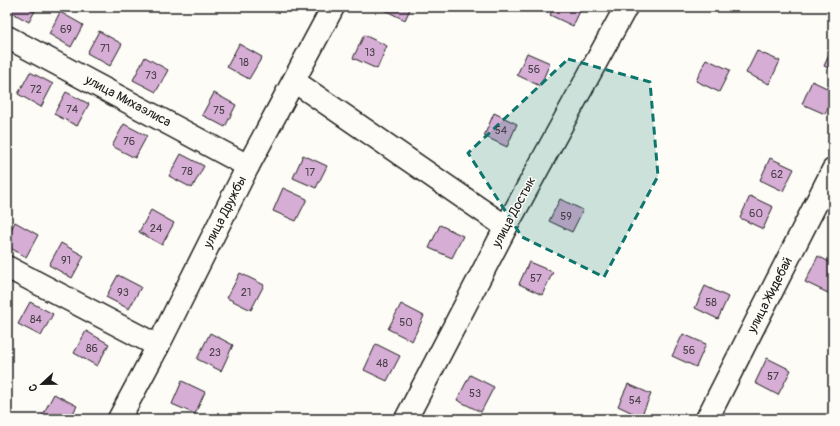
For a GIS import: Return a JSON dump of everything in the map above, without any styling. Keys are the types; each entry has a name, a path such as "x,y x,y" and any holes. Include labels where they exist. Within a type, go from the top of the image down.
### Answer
{"street":[{"name":"улица Дружбы","path":"119,419 158,346 248,166 333,7"},
{"name":"улица Достык","path":"406,419 506,227 626,7"},
{"name":"улица Михаэлиса","path":"7,36 248,166"},
{"path":"294,81 506,227"},
{"name":"улица Жидебай","path":"707,419 833,170"},
{"path":"7,267 158,346"}],"highlighted area":[{"path":"568,59 650,82 658,176 604,277 522,237 468,153"}],"building":[{"path":"7,7 37,7 29,22 7,10"},
{"path":"383,7 411,7 405,20 382,9"},
{"path":"554,7 582,7 573,26 550,15"},
{"path":"60,12 83,25 71,47 49,34"},
{"path":"99,31 122,44 110,66 87,53"},
{"path":"364,35 387,46 377,69 353,58"},
{"path":"239,44 262,57 249,79 227,67"},
{"path":"833,46 833,70 824,66"},
{"path":"757,51 780,61 769,84 746,73"},
{"path":"527,53 550,63 540,86 517,75"},
{"path":"145,57 168,70 156,92 133,80"},
{"path":"706,59 730,70 719,92 696,81"},
{"path":"30,72 53,84 41,107 18,94"},
{"path":"812,81 833,91 833,97 825,114 802,104"},
{"path":"66,92 89,104 77,126 54,114"},
{"path":"214,93 236,105 225,127 202,115"},
{"path":"494,113 517,124 507,147 484,136"},
{"path":"124,124 147,136 135,158 112,146"},
{"path":"181,154 204,166 192,188 169,176"},
{"path":"303,155 327,166 316,188 293,178"},
{"path":"770,158 794,169 783,191 760,180"},
{"path":"283,188 307,199 296,221 273,211"},
{"path":"750,196 773,207 763,229 740,218"},
{"path":"560,199 583,210 572,232 549,221"},
{"path":"151,210 174,223 162,245 139,232"},
{"path":"15,222 38,235 26,257 7,246 7,238"},
{"path":"440,225 463,236 452,258 429,248"},
{"path":"61,243 84,256 72,278 49,265"},
{"path":"818,256 833,264 833,284 828,293 805,282"},
{"path":"529,262 553,272 542,295 519,284"},
{"path":"240,273 264,285 251,310 227,298"},
{"path":"118,275 141,287 129,309 106,297"},
{"path":"705,286 728,297 718,319 695,308"},
{"path":"30,302 53,314 41,336 18,324"},
{"path":"401,304 424,316 412,341 388,329"},
{"path":"86,331 109,344 97,366 74,353"},
{"path":"210,333 233,345 221,371 197,359"},
{"path":"683,334 706,344 696,367 672,356"},
{"path":"376,344 400,356 387,381 364,370"},
{"path":"767,358 791,370 778,395 755,383"},
{"path":"470,375 494,387 481,412 457,400"},
{"path":"182,381 205,392 195,414 172,404"},
{"path":"628,384 651,394 641,417 618,406"},
{"path":"54,394 77,406 70,419 47,419 42,416"}]}
